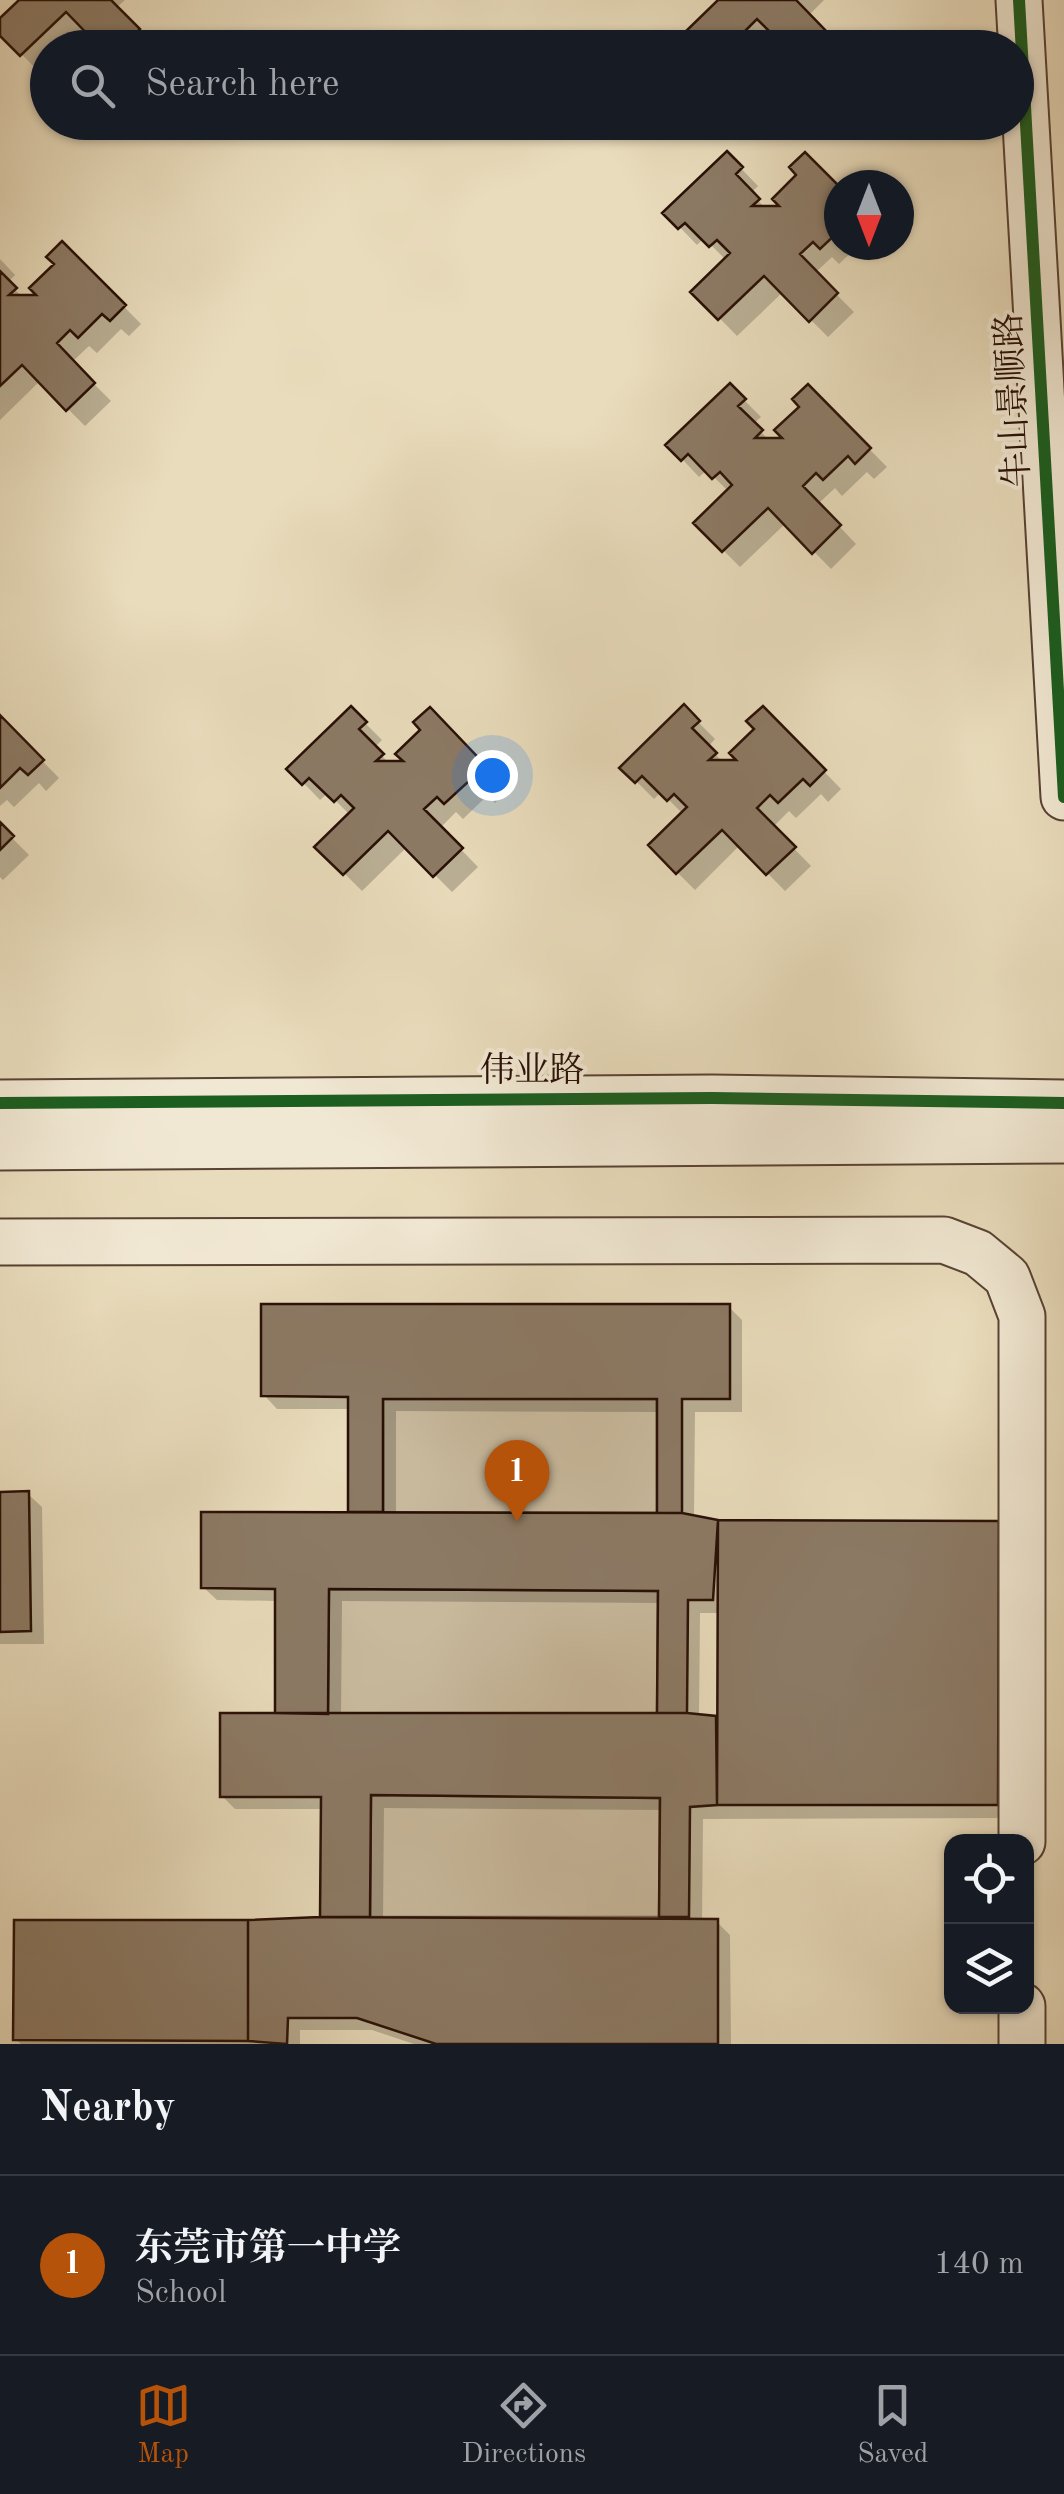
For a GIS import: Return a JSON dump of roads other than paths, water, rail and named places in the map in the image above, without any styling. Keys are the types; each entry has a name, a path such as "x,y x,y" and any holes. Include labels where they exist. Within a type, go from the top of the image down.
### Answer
{"street":[{"name":"牛山景顺路","path":"1019,0 1021,30"},
{"name":"牛山景顺路","path":"1027,140 1064,797"},
{"name":"伟业路","path":"0,1103 692,1098 1064,1102"},
{"path":"0,1147 1064,1140"},
{"path":"0,1242 944,1240 978,1253 1008,1277 1022,1316 1022,1834"},
{"path":"1022,2014 1022,2044"}],"place":[{"name":"东莞市第一中学","path":"517,1522"}]}
